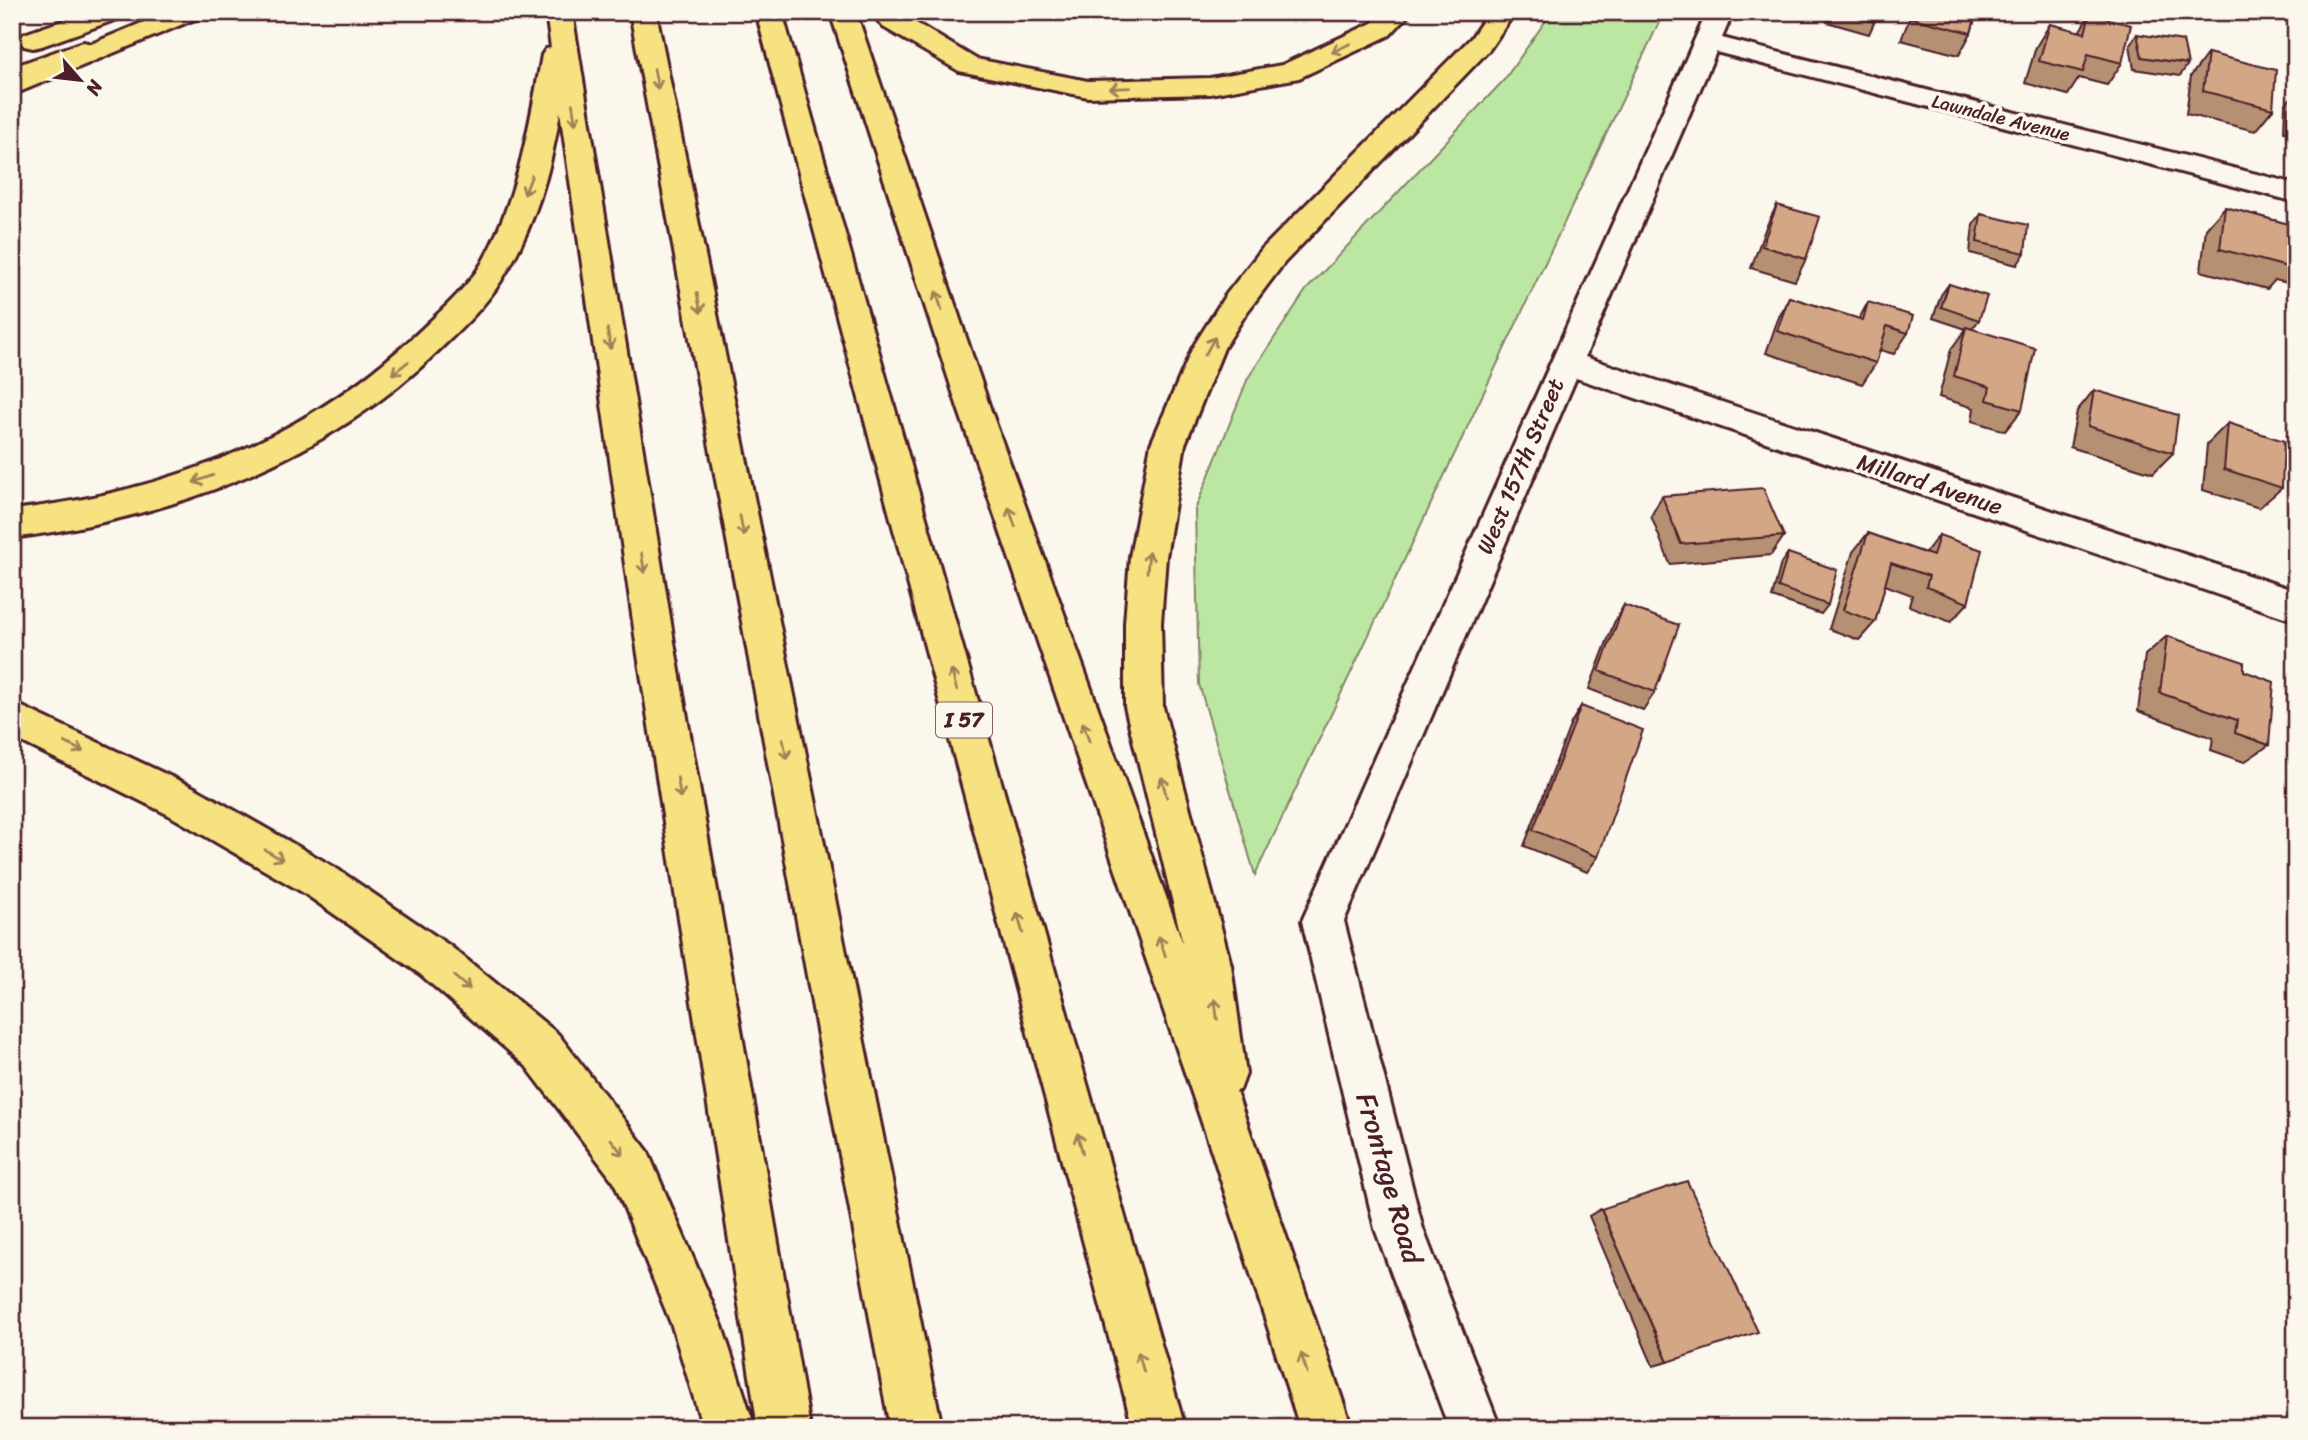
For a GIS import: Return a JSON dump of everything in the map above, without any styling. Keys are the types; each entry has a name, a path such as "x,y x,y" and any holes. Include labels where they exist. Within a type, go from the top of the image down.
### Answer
{"main road":[{"path":"12,48 114,12"},
{"path":"12,76 190,12"},
{"path":"12,87 190,12"},
{"path":"643,12 916,1428"},
{"name":"I 57","path":"769,12 1159,1428"},
{"path":"843,12 978,420 1234,1149 1326,1428"},
{"path":"884,12 892,20 968,65 1088,89 1210,86 1289,72 1381,29 1398,12"},
{"path":"1234,1149 1210,965 1144,707 1143,623 1148,557 1168,444 1209,347 1236,304 1273,256 1480,44 1502,12"},
{"path":"12,524 93,514 211,477 323,421 369,392 414,356 462,308 499,260 537,159 559,17"},
{"path":"559,17 657,656 784,1428"},
{"path":"12,718 181,801 319,880 435,960 542,1050 631,1166 697,1326 729,1428"}],"street":[{"name":"Lawndale Avenue","path":"1713,27 2296,193"},
{"name":"West 157th Street","path":"1323,922 1713,27"},
{"name":"Millard Avenue","path":"1565,362 2296,606"},
{"name":"Frontage Road","path":"1323,922 1399,1229 1475,1428"}],"green space":[{"path":"1552,12 1664,12 1255,875 1199,684 1195,510 1248,378 1306,290 1504,80"}],"building":[{"path":"1839,12 1879,12 1874,22"},
{"path":"1914,12 1977,12 1971,33 1912,18"},
{"path":"2090,14 2131,25 2122,63 2088,54 2083,72 2039,61 2050,24 2085,33"},
{"path":"2137,34 2183,41 2188,64 2142,57"},
{"path":"2208,53 2276,70 2273,109 2203,91"},
{"path":"1777,205 1820,217 1806,259 1762,246"},
{"path":"2225,207 2296,226 2296,258 2288,256 2287,267 2220,249"},
{"path":"1981,214 2028,225 2025,253 1977,242"},
{"path":"1949,284 1987,296 1979,320 1941,307"},
{"path":"1789,297 1863,320 1868,302 1913,316 1908,333 1887,326 1876,363 1777,331"},
{"path":"1966,327 2035,348 2022,410 1987,400 1990,387 1954,376"},
{"path":"2094,390 2178,415 2173,453 2088,426"},
{"path":"2228,423 2284,441 2282,488 2224,469"},
{"path":"1763,488 1784,536 1681,544 1662,496"},
{"path":"1868,533 1933,556 1939,535 1982,550 1968,603 1926,587 1929,576 1891,563 1875,622 1843,610"},
{"path":"1788,553 1837,570 1828,605 1778,587"},
{"path":"1624,605 1679,625 1655,692 1599,671"},
{"path":"2167,636 2244,662 2244,671 2274,682 2269,745 2235,733 2237,720 2160,693"},
{"path":"1581,706 1643,730 1598,857 1533,830"},
{"path":"1687,1181 1758,1332 1668,1362 1601,1209"}]}
